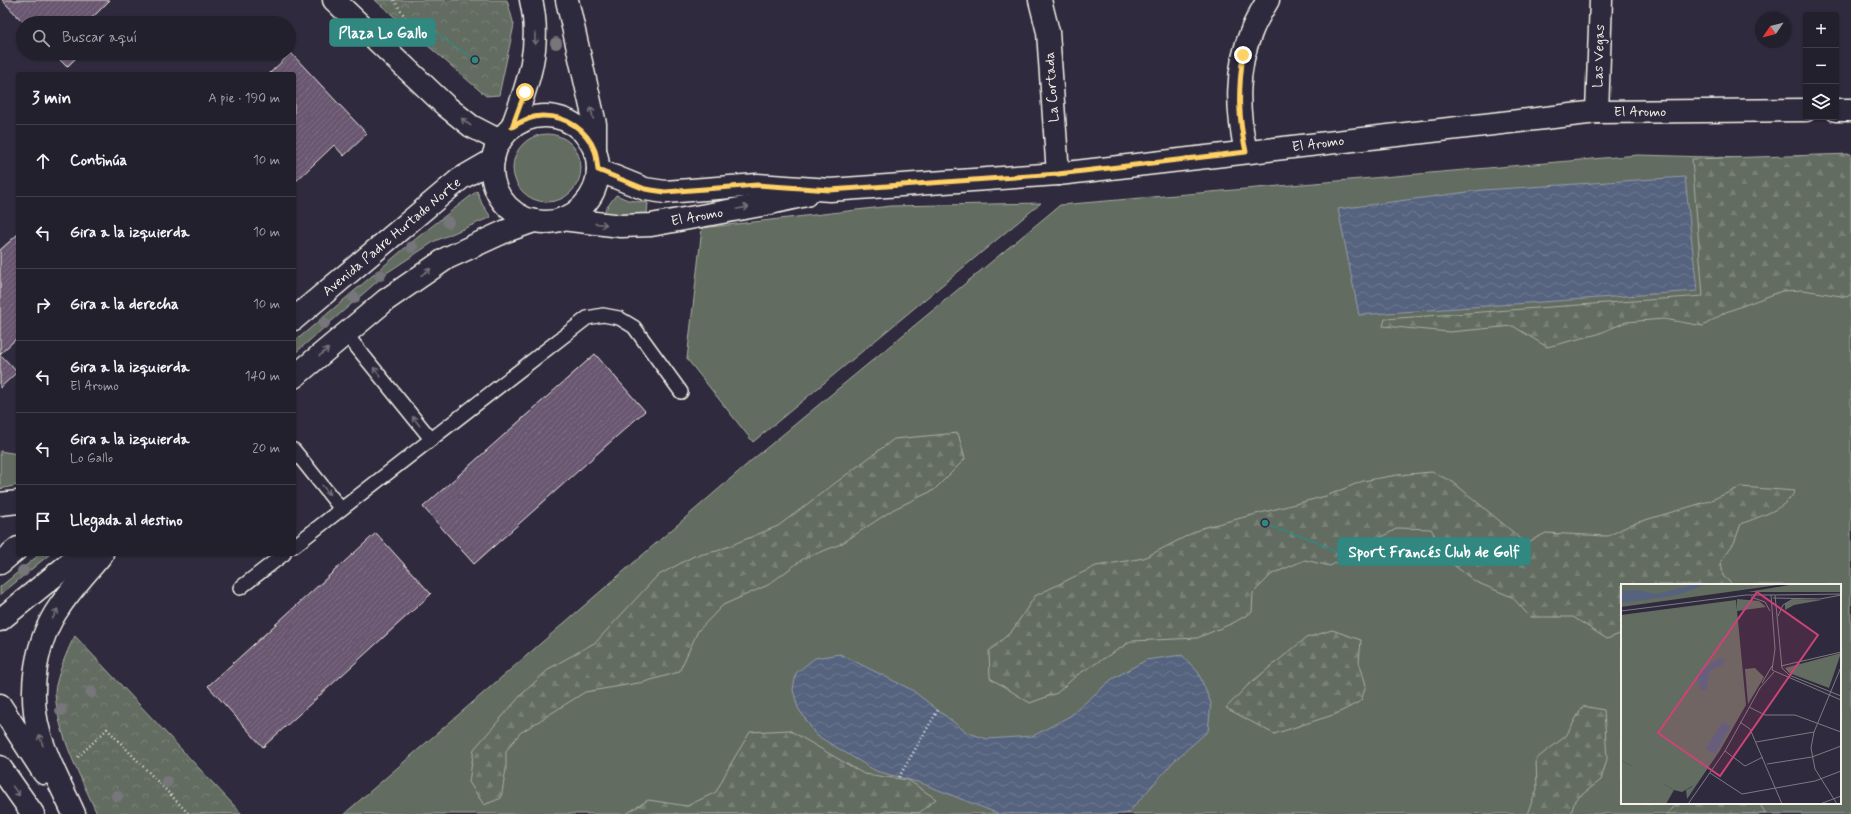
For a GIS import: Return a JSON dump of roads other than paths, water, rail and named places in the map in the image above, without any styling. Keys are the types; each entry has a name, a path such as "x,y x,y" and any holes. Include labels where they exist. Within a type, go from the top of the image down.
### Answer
{"street":[{"path":"334,0 446,106 471,126 502,143"},
{"path":"531,0 534,15 535,53 525,92 502,143 493,176 497,191 507,205 519,215 534,221 548,222 562,219 581,208 594,191 597,161 595,124 567,0"},
{"name":"La Cortada","path":"1040,0 1048,32 1058,174"},
{"path":"1246,152 1238,106 1239,82 1243,55 1252,30 1268,0"},
{"name":"Las Vegas","path":"1597,112 1602,0"},
{"name":"El Aromo","path":"597,161 645,189 665,192 757,185 830,190 1058,174 1597,112 1803,110"},
{"path":"1839,110 1851,110"},
{"path":"502,143 527,119 544,115 560,118 575,125 587,137 597,161"},
{"name":"Avenida Padre Hurtado Norte","path":"296,317 502,143"},
{"name":"El Aromo","path":"562,219 621,226 651,225 761,205 830,190"},
{"path":"296,375 386,300 447,258 506,231 534,221"},
{"path":"0,504 16,502"},
{"path":"0,563 16,550"},
{"path":"0,620 79,556"},
{"path":"72,814 58,777 38,732 34,682 38,658 46,632 59,607 100,556"},
{"path":"0,705 72,814"},
{"path":"0,767 33,814"}],"lane":[{"path":"296,544 587,318 603,316 619,318 634,327 682,392"},
{"path":"346,334 431,440"},
{"path":"296,453 341,509"},
{"path":"240,588 281,556"}],"water":[{"path":"1685,177 1697,291 1359,315 1338,209 1483,190"},
{"path":"840,654 912,690 966,732 987,739 1033,736 1070,716 1112,679 1146,660 1182,655 1198,672 1211,703 1208,731 1175,760 1130,811 1124,814 999,814 921,783 876,771 816,735 798,708 793,690 796,673 815,658"}],"place":[{"name":"Plaza Lo Gallo","path":"475,60"},
{"name":"Sport Francés Club de Golf","path":"1265,523"}]}
